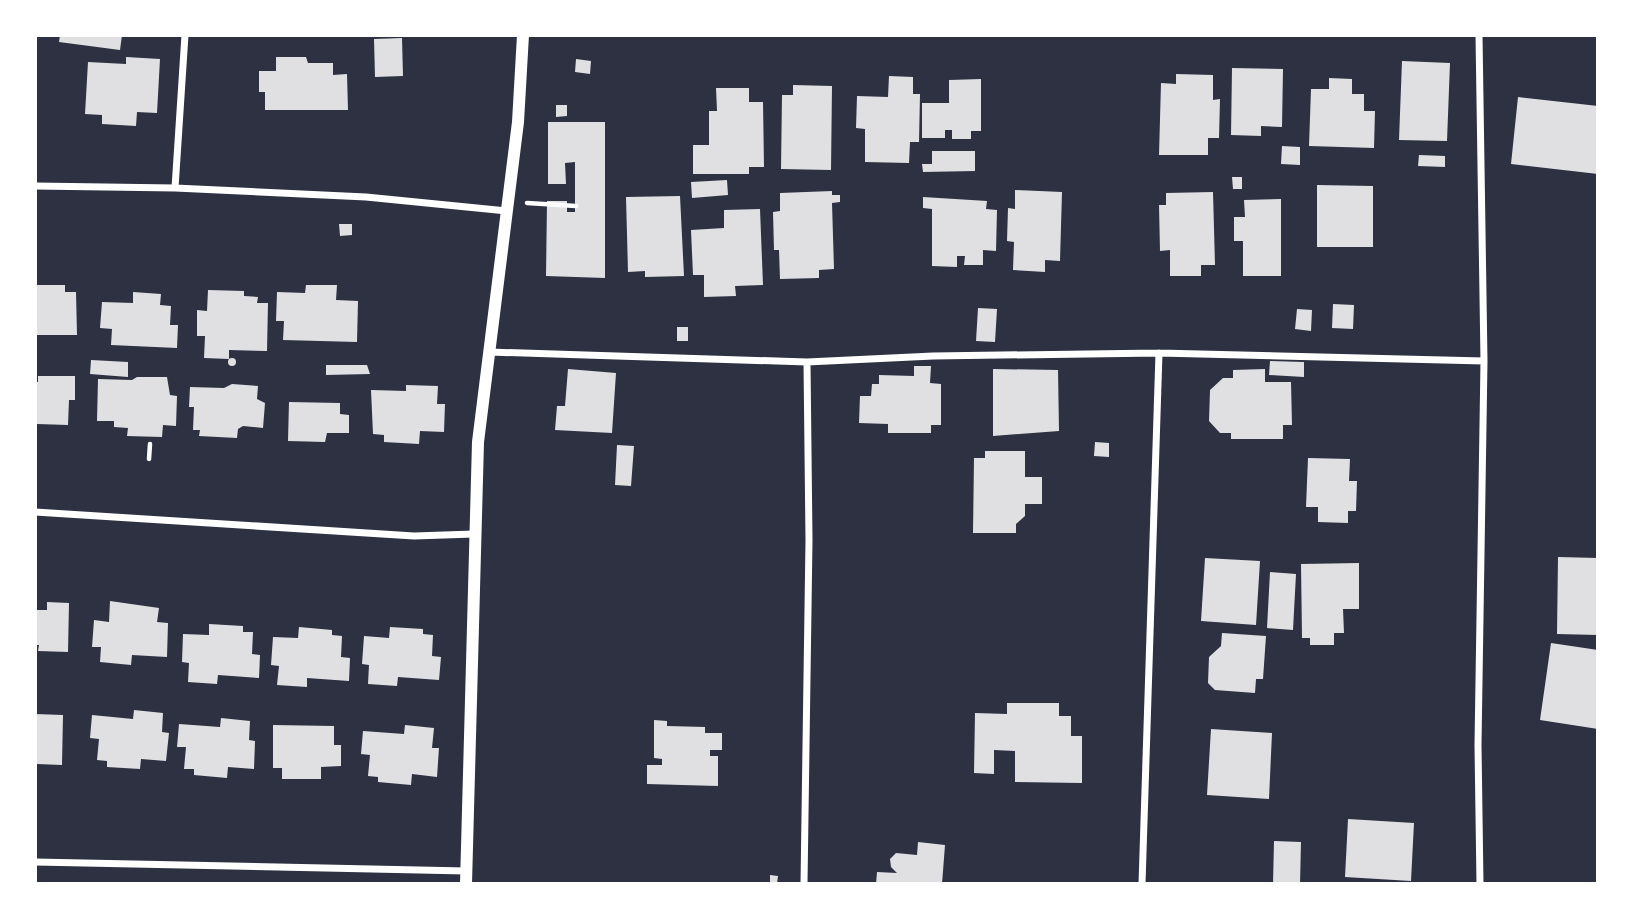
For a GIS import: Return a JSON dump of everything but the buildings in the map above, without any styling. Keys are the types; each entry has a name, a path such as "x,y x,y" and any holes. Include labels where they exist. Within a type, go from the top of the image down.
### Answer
{"street":[{"path":"175,188 185,35"},
{"path":"35,862 466,877 478,442 508,207 523,35"},
{"path":"1479,35 1484,361 1478,745 1480,884"},
{"path":"35,186 175,188 508,207"},
{"path":"489,352 807,362 933,356 1159,353 1484,361"},
{"path":"1142,884 1159,353"},
{"path":"804,884 809,540 807,362"},
{"path":"35,512 415,536 474,534"}],"path":[{"path":"508,207 576,206"},
{"path":"149,460 150,444"}]}
